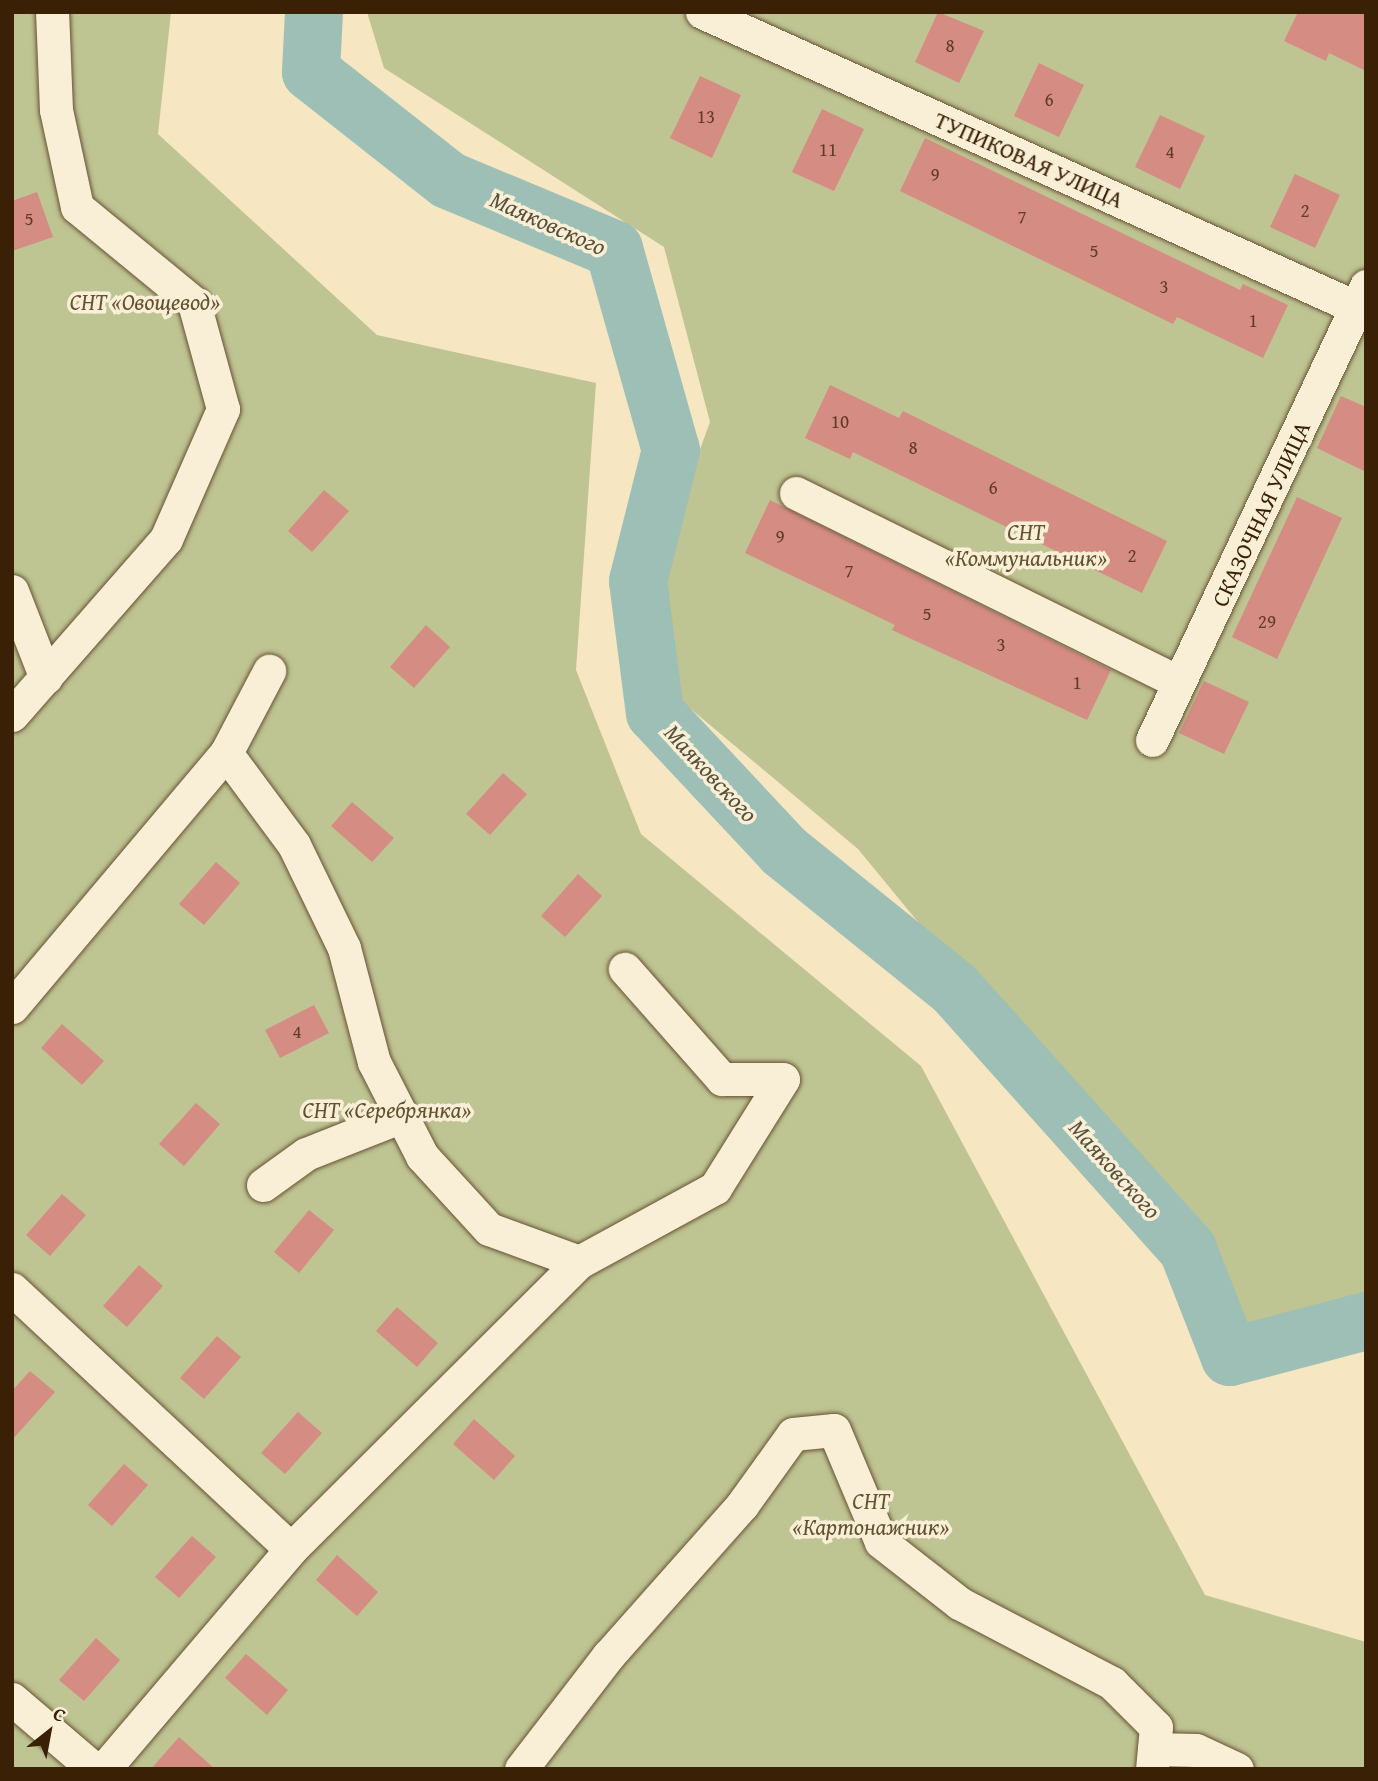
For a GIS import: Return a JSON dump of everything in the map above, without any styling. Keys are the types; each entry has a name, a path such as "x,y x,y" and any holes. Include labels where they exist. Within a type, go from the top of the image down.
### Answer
{"street":[{"path":"12,715 166,539 223,409 194,303 77,207 56,110 52,12"},
{"name":"ТУПИКОВАЯ УЛИЦА","path":"702,12 1363,302"},
{"name":"СКАЗОЧНАЯ УЛИЦА","path":"1152,740 1363,302"},
{"path":"796,493 1179,682"},
{"path":"12,591 46,678"},
{"path":"12,1007 226,754 269,671"},
{"path":"226,754 294,845 339,936 374,1062 422,1156 489,1229 579,1262"},
{"path":"104,1769 291,1549 579,1262 715,1188 783,1079 722,1079 625,969"},
{"path":"263,1185 306,1154 402,1116"},
{"path":"12,1289 291,1549"},
{"path":"521,1769 608,1656 741,1505 793,1434 834,1430 881,1542 959,1603 1112,1684 1156,1727 1153,1759 1196,1750 1237,1769"},
{"path":"12,1699 94,1769"}],"green space":[{"name":"СНТ «Серебрянка»","path":"12,12 171,12 158,134 377,335 596,383 576,670 641,834 921,1066 1205,1595 1366,1642 1366,1769 12,1769"},
{"name":"СНТ «Коммунальник»","path":"367,12 1366,12 1366,1330 1230,1357 1182,1243 858,849 673,694 663,551 710,422 664,247 384,68"}],"building":[{"path":"938,12 984,31 959,83 915,62"},
{"path":"1298,12 1366,12 1366,71 1329,53 1326,61 1284,41"},
{"path":"1039,63 1084,85 1059,137 1014,116"},
{"path":"700,76 741,95 712,158 670,138"},
{"path":"822,109 864,129 834,191 792,172"},
{"path":"1160,115 1205,136 1180,189 1135,167"},
{"path":"925,138 1240,290 1243,284 1288,305 1263,358 1177,317 1173,324 900,191"},
{"path":"1295,174 1340,195 1315,248 1270,227"},
{"path":"37,192 53,237 12,251 12,201"},
{"path":"830,385 899,418 903,411 1167,541 1142,593 853,452 850,459 805,438"},
{"path":"1341,396 1366,407 1366,472 1317,448"},
{"path":"324,490 349,511 312,552 288,531"},
{"path":"1297,497 1342,518 1277,659 1232,637"},
{"path":"770,500 1111,670 1087,720 892,630 895,625 745,553"},
{"path":"426,625 450,647 414,688 390,667"},
{"path":"1204,681 1249,702 1224,754 1179,733"},
{"path":"503,773 527,794 490,835 466,814"},
{"path":"352,802 394,838 372,862 331,826"},
{"path":"216,862 240,883 204,925 179,904"},
{"path":"578,874 602,896 565,937 541,916"},
{"path":"314,1005 329,1033 280,1058 265,1030"},
{"path":"62,1024 104,1061 82,1085 41,1048"},
{"path":"196,1103 220,1124 184,1166 159,1144"},
{"path":"62,1194 86,1215 50,1256 26,1235"},
{"path":"309,1210 334,1230 299,1273 274,1252"},
{"path":"139,1265 163,1286 127,1327 103,1306"},
{"path":"397,1307 438,1343 417,1367 376,1331"},
{"path":"217,1336 241,1357 204,1399 180,1378"},
{"path":"30,1371 55,1392 12,1440 12,1391"},
{"path":"298,1412 322,1433 285,1474 261,1453"},
{"path":"474,1419 515,1456 494,1480 453,1444"},
{"path":"124,1464 148,1485 112,1526 88,1505"},
{"path":"192,1536 216,1557 179,1598 155,1577"},
{"path":"337,1555 378,1592 357,1616 316,1580"},
{"path":"96,1638 120,1660 84,1701 59,1680"},
{"path":"246,1654 288,1690 267,1715 225,1678"},
{"path":"179,1737 215,1769 151,1769"}],"waterway":[{"name":"Маяковского","path":"314,12 311,72 448,180 614,249 671,450 638,581 655,713 784,851 955,989 1188,1250 1230,1357 1366,1321"}],"park label":[{"name":"СНТ «Овощевод»","path":"145,302"},
{"name":"СНТ «Картонажник»","path":"871,1514"}]}
